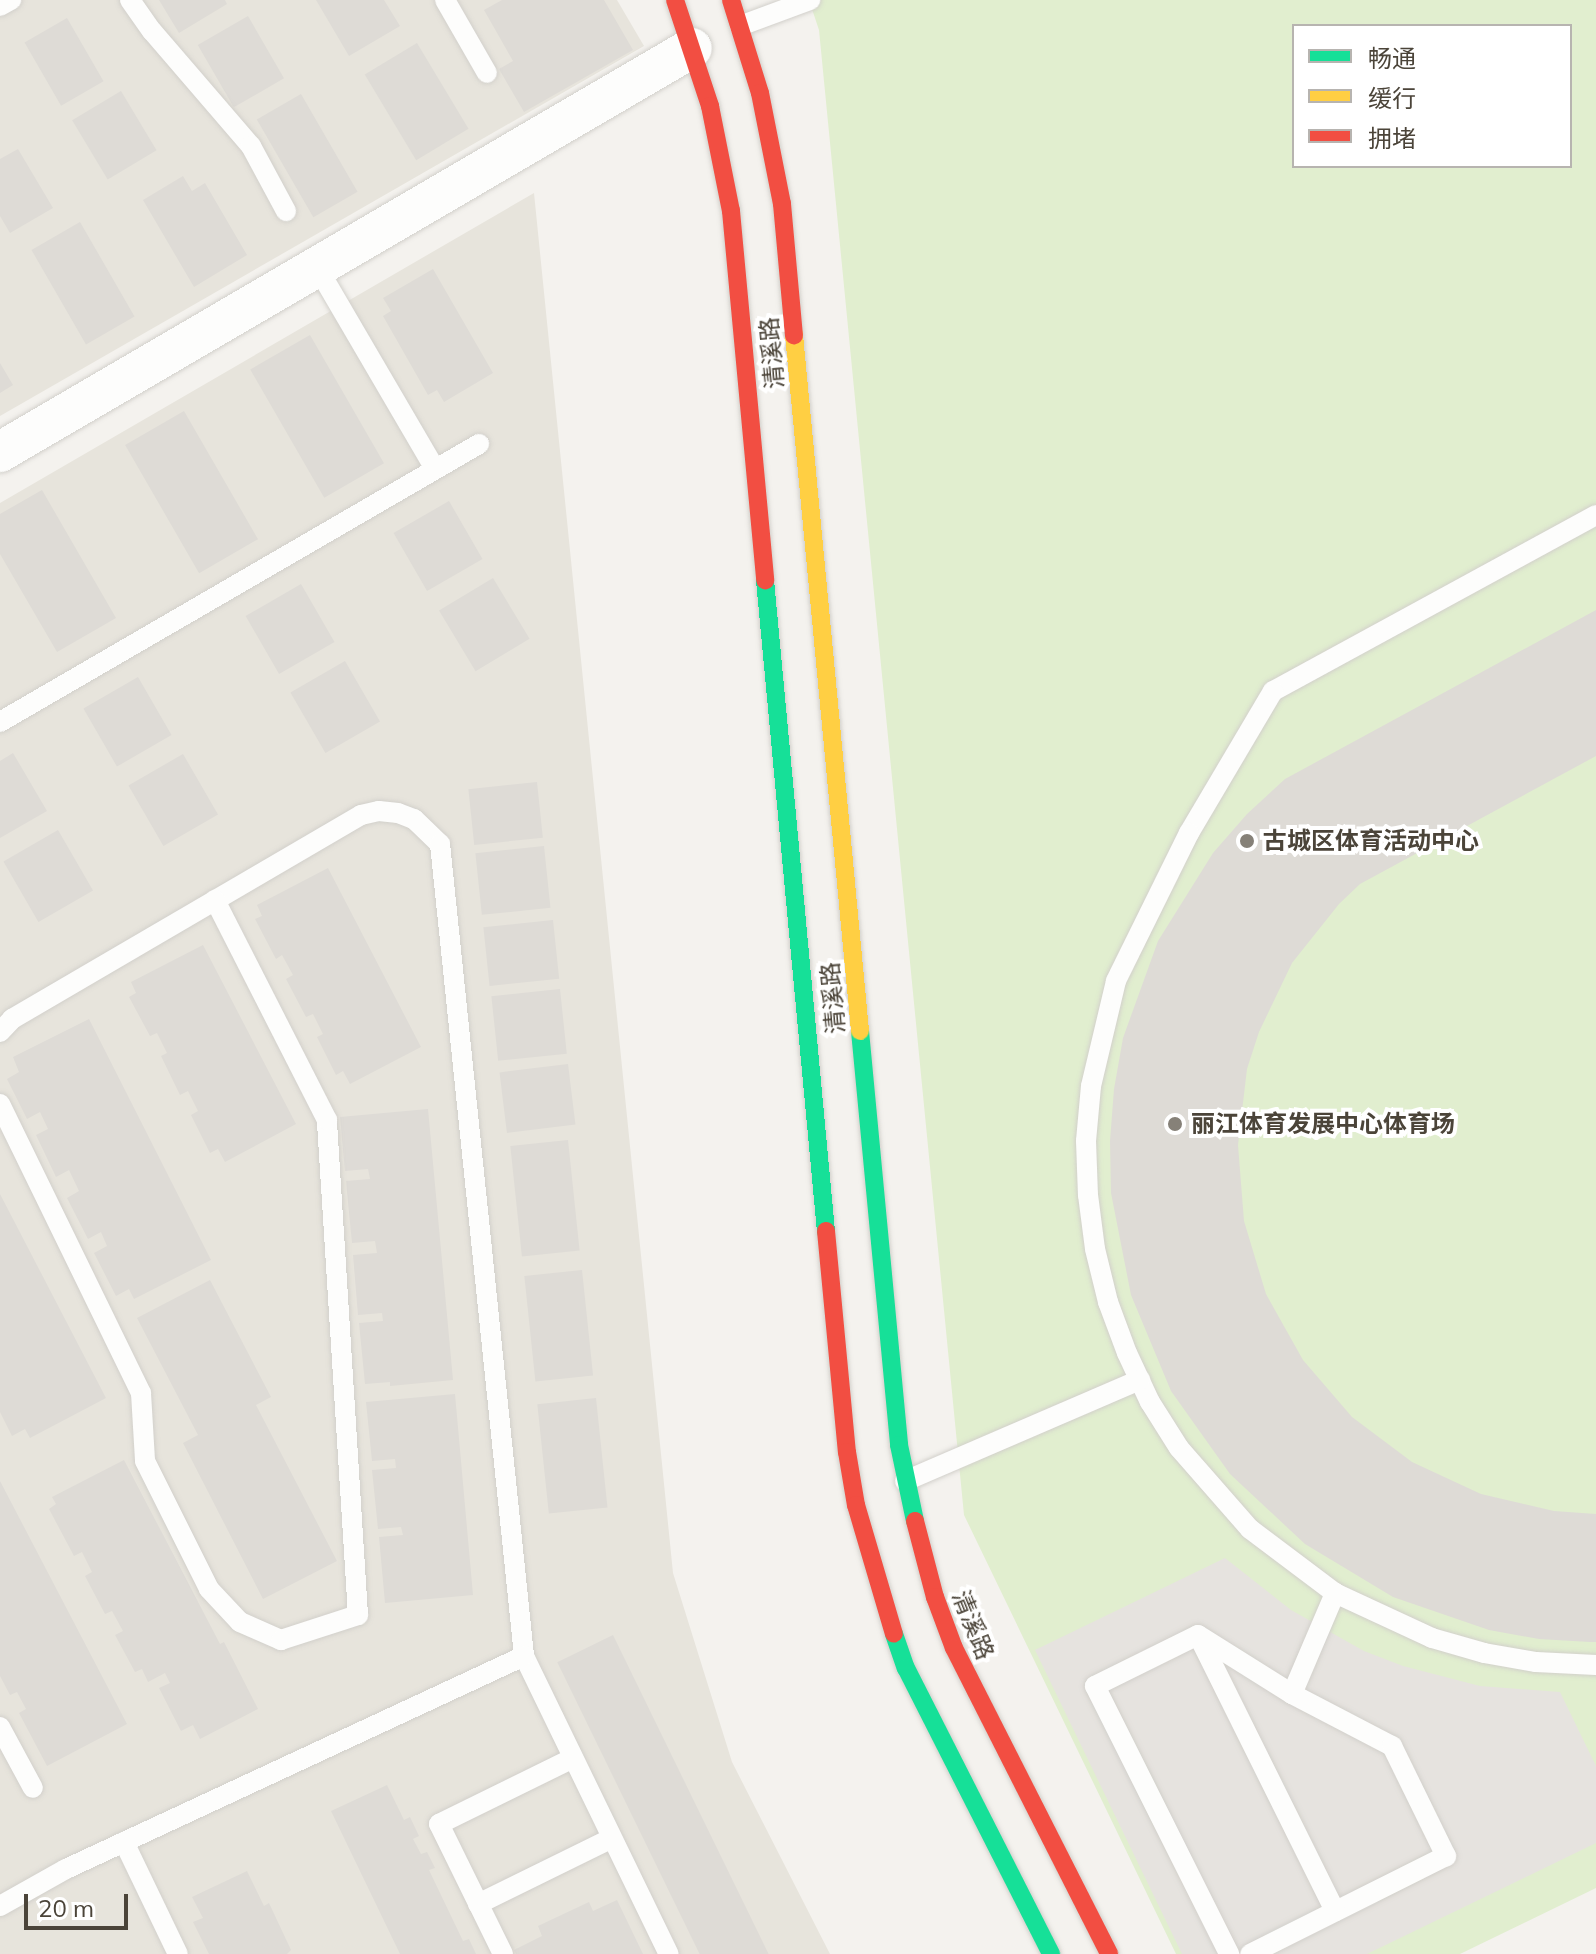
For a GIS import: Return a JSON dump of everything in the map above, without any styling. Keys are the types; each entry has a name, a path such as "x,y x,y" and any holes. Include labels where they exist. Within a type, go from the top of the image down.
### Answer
{"street":[{"name":"清溪路","path":"675,0 710,106 731,211 846,1436 856,1505 886,1613 906,1668 1051,1954"},
{"name":"清溪路","path":"731,0 760,93 782,204 899,1445 905,1481 923,1556 954,1648 1109,1954"},
{"path":"0,452 692,48"}],"lane":[{"path":"0,6 11,0"},
{"path":"130,0 152,31 251,146 286,211"},
{"path":"445,0 487,73"},
{"path":"740,26 810,0"},
{"path":"317,267 435,469"},
{"path":"0,722 479,444"},
{"path":"1596,515 1273,691 1189,833 1116,981 1091,1086 1086,1141 1088,1195 1095,1249 1108,1302 1140,1380 1179,1448 1212,1490 1250,1529 1335,1593 1420,1633 1484,1653 1536,1662 1596,1665"},
{"path":"0,1032 12,1019 361,815 379,811 398,813 422,825 440,844 524,1656 669,1954"},
{"path":"0,1104 141,1393 145,1461 209,1589 240,1622 281,1640 358,1615 327,1120 215,900"},
{"path":"905,1481 1140,1380"},
{"path":"1292,1694 1335,1593"},
{"path":"1198,1635 1292,1694 1392,1746 1446,1856 1250,1954"},
{"path":"1198,1635 1335,1911"},
{"path":"1198,1635 1095,1686 1229,1954"},
{"path":"0,1906 124,1842 524,1656"},
{"path":"0,1727 33,1788"},
{"path":"503,1954 439,1824 573,1758"},
{"path":"478,1904 612,1838"},
{"path":"124,1842 178,1954"}],"shaded area":[{"path":"0,0 617,0 644,46 0,416"},
{"path":"534,193 673,1573 732,1762 830,1954 0,1954 0,503"},
{"path":"1225,1558 1291,1610 1364,1651 1403,1666 1480,1686 1560,1692 1596,1766 1596,1843 1367,1954 1182,1954 1035,1650"}],"green space":[{"name":"古城区体育活动中心","path":"809,0 1596,0 1596,1888 1460,1954 1176,1954 964,1515 819,30"}],"building":[{"path":"159,0 225,0 227,4 179,33"},
{"path":"316,0 384,0 400,26 349,56"},
{"path":"502,0 604,0 633,50 524,112 499,69 513,61 484,10"},
{"path":"248,16 284,78 234,107 198,45"},
{"path":"67,18 104,81 61,106 25,43"},
{"path":"417,43 469,129 416,160 365,74"},
{"path":"121,91 157,150 108,180 72,120"},
{"path":"301,94 358,192 313,217 257,120"},
{"path":"18,149 53,208 10,233 0,216 0,159"},
{"path":"183,176 192,191 205,183 247,255 194,287 143,200"},
{"path":"80,222 134,316 86,344 32,250"},
{"path":"433,269 493,373 444,402 437,390 428,395 383,316 391,311 383,298"},
{"path":"310,335 384,463 324,498 250,370"},
{"path":"0,363 13,385 0,393"},
{"path":"184,411 258,539 199,573 125,445"},
{"path":"42,490 116,618 57,652 0,554 0,514"},
{"path":"449,501 483,559 427,591 394,533"},
{"path":"493,578 530,639 476,671 439,610"},
{"path":"301,584 334,642 279,674 246,616"},
{"name":"丽江体育发展中心体育场","path":"1596,610 1596,756 1360,884 1339,904 1292,963 1259,1032 1247,1069 1238,1145 1244,1221 1266,1294 1303,1360 1352,1417 1412,1462 1481,1494 1554,1511 1596,1514 1596,1642 1590,1642 1539,1639 1489,1630 1393,1597 1305,1544 1230,1474 1171,1391 1131,1295 1111,1193 1110,1141 1114,1089 1123,1038 1158,941 1213,853 1247,814 1285,779"},
{"path":"345,661 380,722 325,753 290,692"},
{"path":"138,677 172,735 117,767 83,708"},
{"path":"13,753 47,811 0,838 0,761"},
{"path":"183,754 218,815 163,846 128,786"},
{"path":"537,782 543,838 474,845 468,789"},
{"path":"58,830 93,891 38,922 3,862"},
{"path":"544,846 550,908 482,915 475,853"},
{"path":"328,868 421,1047 350,1084 343,1071 336,1075 317,1037 323,1034 313,1014 306,1017 286,979 293,975 282,955 276,959 255,919 262,916 257,905"},
{"path":"553,920 559,979 490,986 483,927"},
{"path":"203,945 296,1124 225,1162 218,1149 210,1153 191,1115 198,1111 188,1091 180,1095 161,1056 167,1053 157,1033 150,1036 129,997 136,993 131,982"},
{"path":"560,989 567,1054 498,1061 491,996"},
{"path":"89,1019 211,1260 134,1299 129,1289 116,1296 94,1253 107,1246 101,1232 88,1239 67,1198 79,1191 69,1170 56,1177 36,1135 48,1129 40,1112 27,1119 7,1079 19,1072 13,1057"},
{"path":"568,1064 575,1125 507,1133 500,1072"},
{"path":"428,1109 453,1380 390,1386 390,1382 365,1384 359,1323 383,1321 382,1313 358,1315 353,1255 377,1253 375,1241 352,1243 346,1181 370,1179 368,1169 345,1171 340,1117"},
{"path":"568,1140 580,1250 522,1256 510,1146"},
{"path":"0,1194 106,1398 30,1438 25,1429 12,1436 0,1412"},
{"path":"582,1270 593,1375 535,1381 524,1276"},
{"path":"210,1280 271,1397 256,1405 337,1561 263,1599 183,1443 198,1435 137,1318"},
{"path":"455,1394 473,1595 385,1603 379,1537 403,1535 401,1527 378,1529 372,1470 396,1468 395,1459 372,1461 366,1402"},
{"path":"596,1398 607,1507 549,1514 537,1404"},
{"path":"124,1460 220,1644 224,1642 258,1709 200,1739 193,1725 181,1731 159,1688 170,1683 165,1673 148,1682 142,1669 135,1672 115,1635 123,1631 112,1611 105,1614 85,1576 92,1572 82,1552 74,1556 49,1509 56,1504 52,1497"},
{"path":"0,1481 127,1724 47,1766 19,1713 26,1709 17,1692 10,1695 0,1676"},
{"path":"613,1635 769,1954 700,1954 557,1662"},
{"path":"387,1785 404,1820 410,1817 419,1836 413,1839 421,1854 427,1852 435,1868 429,1870 463,1941 469,1939 476,1954 400,1954 331,1811"},
{"path":"247,1871 264,1906 269,1903 291,1950 287,1954 209,1954 193,1922 203,1918 192,1897"},
{"path":"617,1900 643,1954 516,1954 514,1950 542,1936 538,1926 589,1902 593,1911"}],"traffic: fast":[{"path":"765,580 826,1231"},
{"path":"860,1031 899,1445 915,1521"},
{"path":"894,1634 906,1668 1051,1954"}],"traffic: slow":[{"path":"794,335 860,1031"}],"traffic: jam":[{"path":"675,0 710,106 731,211 765,580"},
{"path":"731,0 760,93 782,204 794,335"},
{"path":"826,1231 847,1452 856,1505 894,1634"},
{"path":"915,1521 935,1597 954,1648 1109,1954"}],"place":[{"name":"古城区体育活动中心","path":"1247,841"},
{"name":"丽江体育发展中心体育场","path":"1175,1124"}]}
